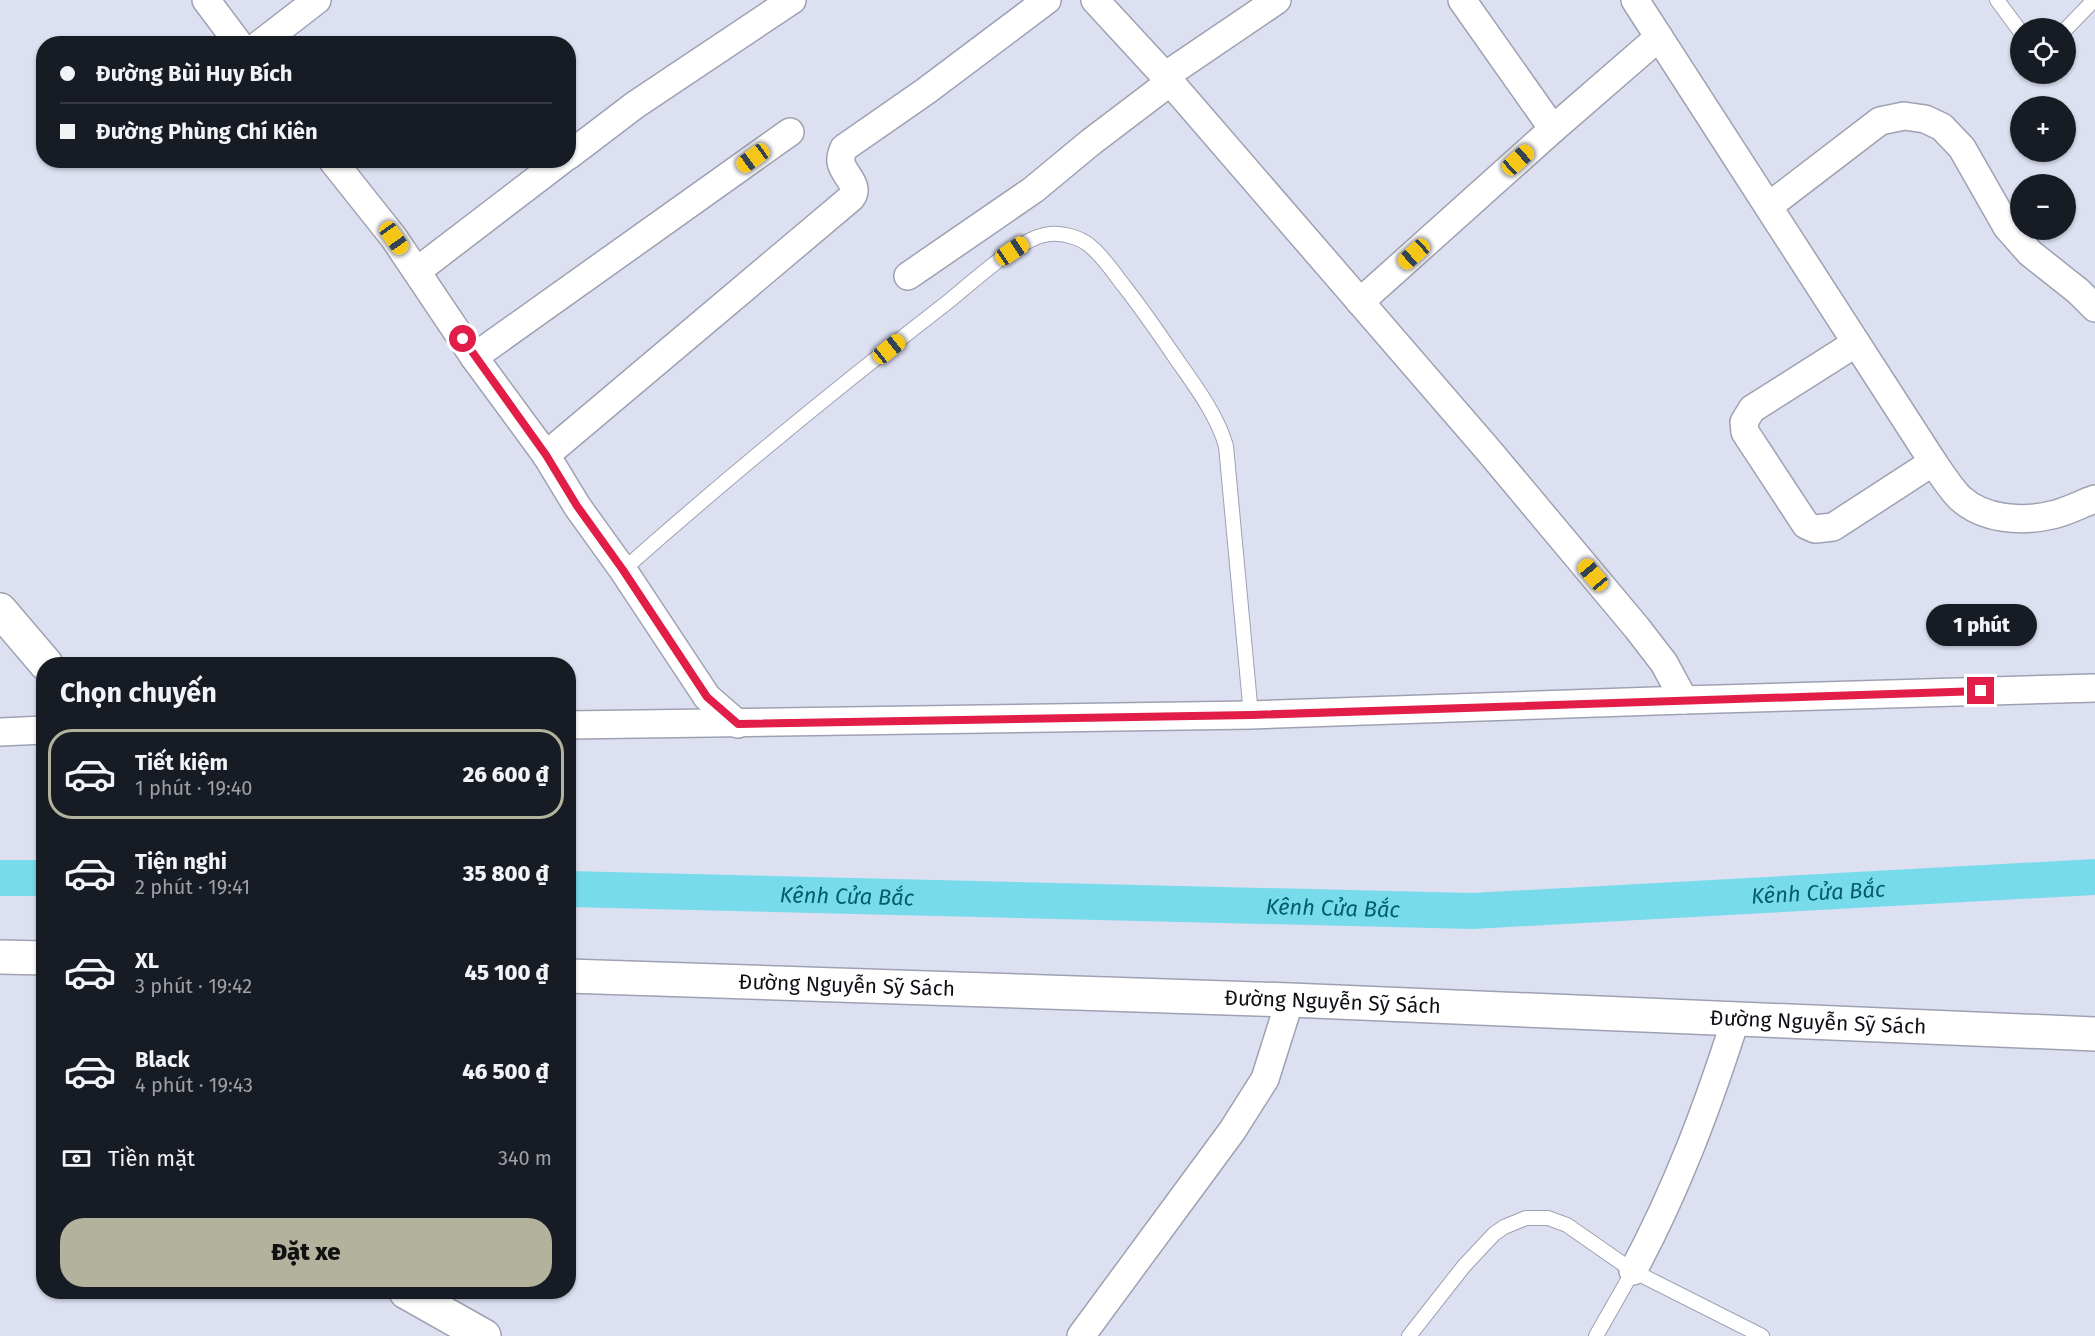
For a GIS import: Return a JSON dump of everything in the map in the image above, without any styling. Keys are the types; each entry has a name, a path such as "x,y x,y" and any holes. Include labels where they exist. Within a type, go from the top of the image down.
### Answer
{"main road":[{"path":"0,610 40,657"},
{"path":"0,957 36,958"},
{"name":"Đường Nguyễn Sỹ Sách","path":"576,976 1290,1000 2095,1034"},
{"path":"418,1299 484,1336"}],"street":[{"path":"206,0 233,36"},
{"path":"270,36 316,0"},
{"path":"576,150 635,105 792,0"},
{"path":"546,455 851,198 855,188 841,164 844,148 926,91 1047,0"},
{"path":"1095,0 1168,79 1637,628 1664,663 1684,700"},
{"path":"1462,0 1552,129"},
{"path":"1635,0 1933,462 1960,498 1980,511 2002,518 2033,518 2053,515 2095,499"},
{"path":"908,276 1033,190 1263,3"},
{"path":"1360,302 1552,129 1659,37"},
{"path":"1769,206 1880,122 1905,116 1925,119 1942,127 1962,148 2007,227 2030,253 2095,308"},
{"path":"474,357 790,132"},
{"path":"338,168 394,238 474,357 546,455 577,506 623,570 707,697 738,724"},
{"path":"417,271 552,168"},
{"path":"1856,343 1752,409 1744,422 1745,432 1806,525 1815,529 1833,527 1933,462"},
{"path":"576,725 1251,715 2095,688"},
{"path":"0,732 36,730"},
{"path":"1082,1336 1232,1131 1265,1079 1290,1000"},
{"path":"1633,1271 1659,1222 1712,1095 1736,1018"}],"lane":[{"path":"1997,0 2010,18"},
{"path":"2076,19 2094,0"},
{"path":"623,570 689,512 1012,251 1028,240 1049,234 1064,234 1087,243 1098,254 1144,312 1194,383 1221,428 1226,446 1251,715"},
{"path":"1409,1336 1464,1266 1487,1242 1504,1227 1526,1218 1548,1218 1568,1225 1633,1271 1762,1336"},
{"path":"1596,1336 1633,1271"}],"waterway":[{"name":"Kênh Cửa Bắc","path":"576,889 1472,911 2095,877"},
{"name":"Kênh Cửa Bắc","path":"0,878 36,878"}],"route":[{"path":"463,339 546,455 577,506 623,570 707,697 738,724 1251,715 1981,691"}]}
